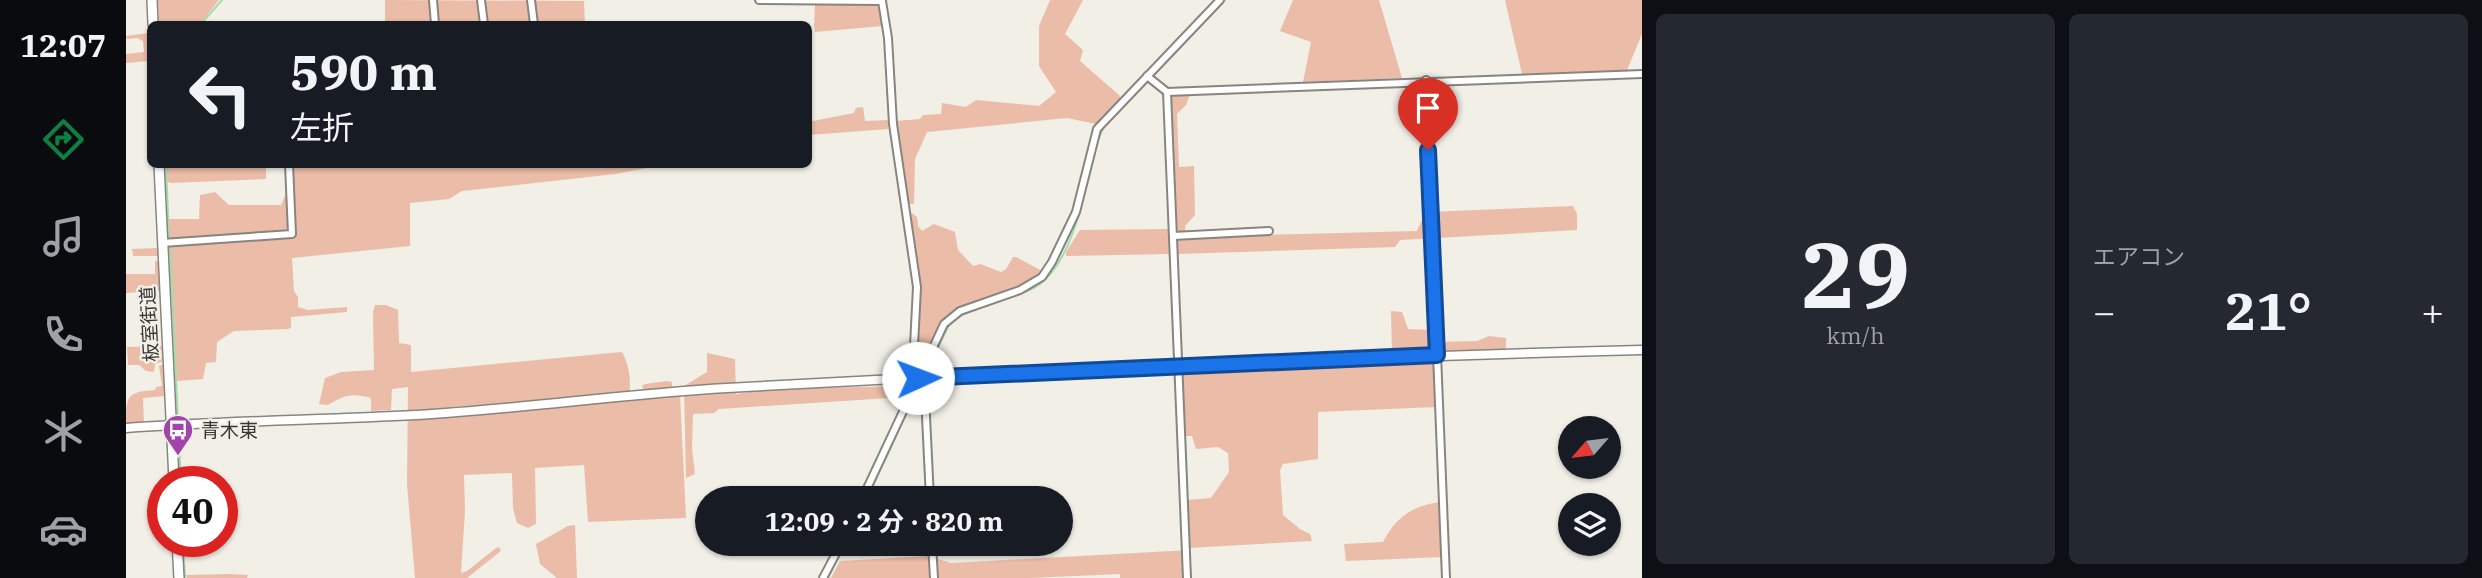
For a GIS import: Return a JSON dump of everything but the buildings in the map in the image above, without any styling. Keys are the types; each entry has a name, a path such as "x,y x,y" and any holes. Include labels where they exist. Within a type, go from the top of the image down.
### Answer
{"main road":[{"path":"152,0 153,21"},
{"name":"板室街道","path":"159,168 173,466"},
{"path":"178,557 179,578"}],"street":[{"path":"433,0 435,21"},
{"path":"481,0 484,21"},
{"path":"531,0 534,21"},
{"path":"759,0 882,1 888,38 893,124 918,287 914,346 925,396 929,486"},
{"path":"869,486 923,378 949,318 971,306 1029,286 1047,270 1076,212 1097,129 1220,0"},
{"path":"1147,76 1167,92 1426,80 1642,74"},
{"path":"1426,80 1446,578"},
{"path":"1167,92 1187,578"},
{"path":"162,243 292,234 289,168"},
{"path":"1173,236 1269,231"},
{"path":"126,428 452,413 723,388 1437,355 1642,350"},
{"path":"823,578 835,556"},
{"path":"933,556 934,578"}],"shaded area":[{"path":"158,0 219,0 202,21 159,21"},
{"path":"385,0 584,1 585,21 385,21"},
{"path":"1050,0 1083,0 1065,34 1083,50 1080,61 1120,96 1120,100 1096,124 1067,118 927,132 915,159 914,204 908,204 896,121 941,114 942,103 966,107 976,100 1039,106 1056,92 1039,66 1039,26"},
{"path":"1293,0 1379,0 1402,78 1303,82 1311,42 1280,31"},
{"path":"1505,0 1642,0 1642,34 1627,70 1522,74"},
{"path":"815,4 879,4 882,26 815,32"},
{"path":"147,33 147,61 126,63 126,54 144,52 143,41 137,38 127,39 126,36"},
{"path":"1190,94 1186,105 1177,114 1179,167 1194,166 1195,215 1185,226 1186,237 1417,231 1428,212 1573,206 1577,214 1577,230 1400,240 1395,247 1177,254 1170,95"},
{"path":"863,107 865,121 889,120 888,129 812,135 812,120 854,113 856,108"},
{"path":"164,168 266,168 266,179 170,183 164,179"},
{"path":"293,168 647,168 462,191 449,199 410,203 410,246 292,258 298,307 308,310 347,307 347,312 291,317 291,328 287,329 234,331 217,342 216,362 206,363 203,379 177,381 167,219 199,219 200,195 215,192 229,205 281,205 293,177"},
{"path":"912,213 917,217 922,231 934,224 955,232 958,250 973,266 980,264 1001,272 1013,257 1016,257 1044,272 1026,286 982,299 947,316 919,367 916,345 919,286 909,215"},
{"path":"1169,229 1170,254 1066,256 1080,230"},
{"path":"158,248 158,256 133,256 132,249"},
{"path":"155,261 159,261 161,291 126,293 126,274 155,274"},
{"path":"375,305 386,305 398,310 399,343 411,345 411,372 622,352 629,374 629,398 680,395 686,518 588,522 584,465 535,468 536,524 528,528 517,523 513,508 512,473 464,475 465,511 461,573 496,548 499,547 501,551 467,578 415,578 407,484 408,387 392,389 391,410 371,411 371,398 353,395 328,405 319,404 325,378 341,372 374,370"},
{"path":"1391,311 1402,312 1408,329 1432,330 1434,342 1477,341 1489,336 1506,338 1506,348 1392,354"},
{"path":"163,346 164,361 155,364 154,372 146,371 139,365 128,365 127,347"},
{"path":"707,353 735,359 736,394 771,389 905,386 905,397 719,409 714,413 693,414 692,448 695,474 686,478 684,386 707,372"},
{"path":"1434,358 1436,407 1318,412 1318,459 1283,464 1280,470 1283,515 1310,534 1312,541 1188,548 1187,500 1211,498 1229,472 1228,453 1218,447 1196,449 1192,436 1185,436 1182,373 1185,370"},
{"path":"164,364 166,396 143,398 144,425 126,425 126,408 130,397 138,392 155,390 156,387 162,386 159,366"},
{"path":"672,382 672,389 644,391 642,386 645,384"},
{"path":"1440,502 1442,557 1346,561 1344,544 1383,542 1393,526 1406,514 1421,506"},
{"path":"575,525 577,578 557,578 540,564 536,544 568,526"},
{"path":"1190,550 1192,578 1120,578 1120,574 1030,578 831,578 840,561 928,556 951,563"},
{"path":"186,575 248,575 247,578 187,578"}],"waterway":[{"path":"204,21 222,0"},
{"path":"1153,76 1225,0"},
{"path":"1097,142 1110,120"},
{"path":"166,168 169,239"},
{"path":"1010,297 1040,284 1059,262 1073,232 1089,171"},
{"path":"170,245 178,421"},
{"path":"957,317 981,307"},
{"path":"925,374 950,323"},
{"path":"873,486 921,382"},
{"path":"178,426 180,466"},
{"path":"828,578 839,556"},
{"path":"184,557 185,578"}],"place":[{"name":"青木東","path":"178,457"}],"route":[{"path":"918,378 1437,355 1428,150"}]}
